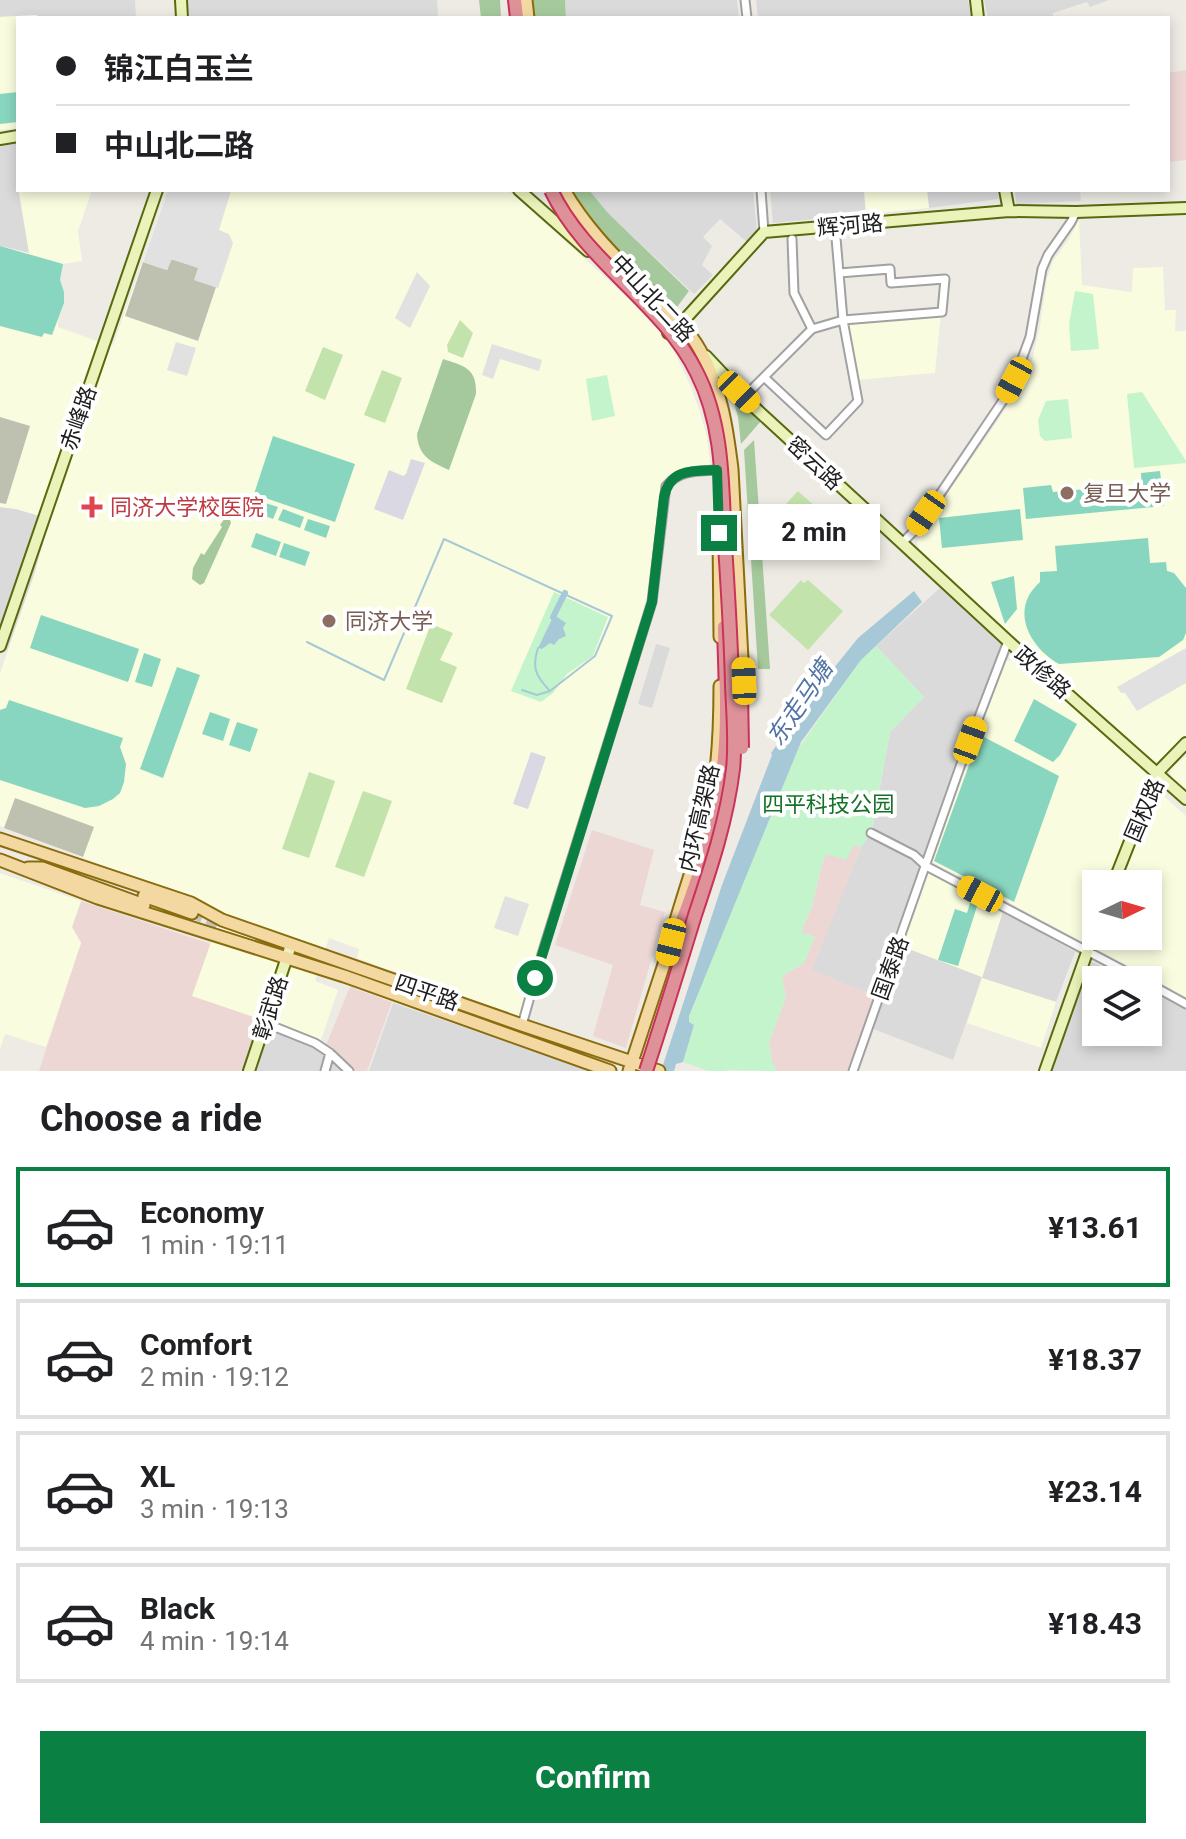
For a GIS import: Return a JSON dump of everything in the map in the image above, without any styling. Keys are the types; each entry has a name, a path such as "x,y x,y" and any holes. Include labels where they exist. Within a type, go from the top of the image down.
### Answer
{"highway":[{"name":"内环高架路","path":"551,192 580,235 670,330 699,376 717,431 733,707 732,772 715,854 651,1070"},
{"name":"内环高架路","path":"563,192 575,215 598,245 665,312 688,340 713,390 724,435 742,720 740,767 724,851 651,1070"},
{"path":"667,958 694,884 716,807 724,761 724,523"}],"main road":[{"name":"中山北二路","path":"551,192 564,220 588,251 646,305 689,362 715,432 720,588 719,742 715,780 667,958 631,1066"},
{"name":"中山北二路","path":"563,192 600,241 680,323 699,348 716,385 728,432 732,469 743,661 743,742 724,832 651,1070"},
{"path":"0,839 42,853 56,865 193,917"},
{"path":"0,860 19,868 42,868 193,917"},
{"name":"四平路","path":"193,917 222,920 631,1066 651,1070"},
{"name":"四平路","path":"193,917 286,958 384,989 610,1071"}],"street":[{"name":"赤峰路","path":"0,646 156,192"},
{"path":"521,192 588,251"},
{"path":"668,333 764,232 761,192"},
{"path":"1005,192 1009,211"},
{"name":"辉河路","path":"764,232 1009,211 1186,208"},
{"path":"902,543 915,530 1004,399 1030,337 1042,269 1076,212"},
{"path":"764,377 826,435 858,401 843,320 835,226"},
{"path":"792,239 794,293 812,329"},
{"path":"752,389 812,329 843,320 942,312 945,279 891,283 890,269 839,273"},
{"name":"密云路","path":"699,348 729,382 902,543"},
{"path":"716,385 720,379 729,382"},
{"path":"522,1025 652,602 666,486 685,472 717,470"},
{"name":"政修路","path":"902,543 1186,799"},
{"name":"国泰路","path":"853,1071 961,764 1008,641"},
{"name":"国权路","path":"1119,870 1157,773 1186,743"},
{"path":"871,833 914,855 926,866 1115,966"},
{"name":"彰武路","path":"249,1071 291,945"},
{"path":"1045,1071 1087,951"},
{"path":"1162,991 1186,1004"},
{"path":"265,1023 315,1043 349,1071"},
{"path":"325,1071 330,1053"}],"shaded area":[{"path":"0,0 135,0 136,16 0,17"},
{"path":"188,0 437,0 438,16 189,16"},
{"path":"565,0 737,0 739,16 566,16"},
{"path":"756,0 968,0 971,16 758,16"},
{"path":"984,0 1109,0 1090,7 1087,2 1053,13 1053,16 988,16"},
{"path":"16,16 16,128 0,130 0,17"},
{"path":"1186,70 1186,160 1170,162 1170,73"},
{"path":"16,140 16,192 29,253 0,246 0,143"},
{"name":"同济大学","path":"19,192 91,192 78,231 82,261 63,264 60,280 64,303 58,327 113,345 167,192 510,192 653,321 673,349 699,409 711,469 676,471 662,483 647,596 519,1019 357,958 359,949 329,938 315,981 338,990 321,1040 192,996 222,911 0,826 0,673 50,519 0,507 0,246 29,253"},
{"path":"167,192 231,192 219,230 229,234 233,243 218,288 194,280 198,268 172,259 167,270 143,262"},
{"path":"591,192 753,192 757,232 748,243 720,219 703,237 712,246 702,265 713,275 694,294 608,213"},
{"path":"770,192 864,192 866,214 773,223"},
{"path":"864,192 927,192 929,208 866,214"},
{"path":"927,192 997,192 999,199 929,208"},
{"path":"1015,192 1080,192 1081,201 1016,204"},
{"name":"复旦大学","path":"1079,220 1082,285 1132,292 1133,268 1163,267 1165,310 1176,310 1175,331 1186,331 1186,735 1155,764 926,558 917,543 920,534 1024,382 1040,326 1047,278 1053,261"},
{"path":"171,259 199,268 195,280 216,287 198,341 125,316 143,262 167,270"},
{"path":"417,272 430,286 410,328 395,318"},
{"path":"941,314 935,373 856,380 846,322"},
{"path":"176,342 196,348 187,376 167,370"},
{"path":"492,344 542,360 539,371 500,359 493,379 482,375"},
{"path":"0,417 30,426 6,504 0,503"},
{"path":"411,459 425,463 403,520 374,509 389,470 403,476"},
{"path":"0,507 50,519 7,651 0,649"},
{"path":"942,586 1003,641 925,860 918,853 872,831 890,732 924,697 876,646"},
{"path":"656,644 670,648 652,708 638,704"},
{"path":"1186,648 1186,683 1137,711 1117,687"},
{"path":"1017,659 1150,773 1112,870 1082,870 1082,941 932,862 1004,661"},
{"path":"531,752 546,757 528,809 513,804"},
{"path":"1186,756 1186,792 1171,779 1170,769"},
{"path":"1154,787 1186,816 1186,997 1162,984 1162,966 1128,966 1098,950 1162,950 1162,870 1124,870"},
{"path":"15,798 94,827 83,857 4,828"},
{"path":"592,830 654,850 640,905 665,912 626,1048 593,1036 613,965 555,945"},
{"path":"869,836 896,847 921,868 876,996 811,971 861,847"},
{"path":"854,845 861,847 812,970 876,996 847,1071 777,1071 772,1062 769,1042 786,997 782,976 804,963 815,937 801,932 812,906 823,860 827,854"},
{"path":"928,870 1003,911 982,978 1056,1002 1041,1048 967,1023 982,977 901,946"},
{"path":"0,873 81,901 72,927 81,943 46,1047 5,1034 0,1049"},
{"path":"505,896 529,904 518,936 494,928"},
{"path":"81,901 277,966 242,1071 39,1071 81,943 72,927"},
{"path":"1003,911 1075,952 1056,1002 982,978 953,1060 871,1028 901,946 982,977"},
{"path":"1082,984 1082,1046 1162,1046 1162,995 1186,1007 1186,1071 1051,1071"},
{"path":"350,987 392,1002 367,1071 354,1071 326,1045"},
{"path":"393,1003 519,1046 593,1071 369,1071"},
{"path":"268,1022 316,1041 352,1071 253,1071"}],"green space":[{"path":"479,0 500,0 501,16 481,16"},
{"path":"532,0 565,0 566,16 534,16"},
{"path":"16,92 16,122 0,124 0,94"},
{"path":"573,192 591,192 608,213 689,291 677,307 634,267 582,207"},
{"path":"0,246 63,264 60,280 64,303 52,335 44,333 42,337 0,326"},
{"path":"1075,291 1093,294 1099,349 1071,351 1069,324"},
{"path":"460,320 473,333 463,358 448,352 447,345"},
{"path":"323,347 343,355 325,400 305,391"},
{"path":"443,359 468,369 476,385 476,394 449,470 423,453 417,434"},
{"path":"382,370 402,378 385,423 364,415"},
{"path":"607,375 615,416 592,421 586,379"},
{"path":"731,392 761,421 741,444 738,417"},
{"path":"1142,392 1186,463 1134,468 1127,394"},
{"path":"1068,399 1072,438 1045,441 1040,436 1038,420 1046,401"},
{"path":"273,436 355,464 335,522 254,494"},
{"path":"754,440 770,669 758,669 744,450"},
{"path":"1160,471 1164,506 1026,519 1023,488 1051,485 1053,492 1119,486 1121,498 1142,496 1141,473"},
{"path":"798,491 837,526 808,557 802,556 798,560 764,528"},
{"path":"256,500 278,507 273,519 252,511"},
{"path":"283,509 304,517 300,528 278,520"},
{"path":"1020,509 1023,540 942,548 939,518"},
{"path":"225,518 231,523 204,583 200,585 192,579 193,568"},
{"path":"308,519 330,526 326,538 304,530"},
{"path":"256,533 281,542 276,556 251,547"},
{"path":"1148,538 1150,563 1166,562 1167,571 1174,573 1186,588 1186,633 1183,640 1159,657 1059,664 1048,657 1032,638 1024,615 1031,593 1040,582 1040,572 1057,571 1055,546"},
{"path":"284,543 310,552 305,566 279,557"},
{"path":"1014,576 1017,609 1005,624 991,582"},
{"path":"801,580 804,583 808,580 843,611 808,650 769,615"},
{"path":"554,592 608,617 593,656 567,674 553,693 541,702 511,691"},
{"path":"41,615 139,649 128,682 30,648"},
{"path":"431,624 453,633 440,660 457,667 442,703 406,689"},
{"name":"四平科技公园","path":"876,646 924,697 890,732 871,833 861,847 854,845 846,860 827,854 823,860 812,906 801,932 815,937 804,963 782,976 786,997 769,1042 772,1062 777,1071 709,1071 683,1062 694,1025 689,1022 689,1016 798,749 861,660"},
{"path":"144,653 161,659 152,687 135,682"},
{"path":"177,667 200,675 163,778 140,769"},
{"path":"1034,699 1077,724 1053,762 1014,741"},
{"path":"9,700 123,738 120,747 126,764 120,793 99,806 85,808 0,780 0,710 6,708"},
{"path":"210,712 230,719 223,741 202,734"},
{"path":"237,722 258,729 250,752 229,745"},
{"path":"980,735 1059,776 1014,902 934,861"},
{"path":"309,772 335,781 309,858 282,849"},
{"path":"363,791 392,801 364,877 335,867"},
{"path":"972,897 979,900 958,966 938,960 955,909 967,913"}],"water":[{"name":"东走马塘","path":"914,591 922,602 861,660 801,742 689,1016 689,1022 694,1025 683,1062 676,1064 674,1071 661,1071 722,885 771,753 858,638"},
{"path":"553,617 566,623 563,628 566,636 554,645 550,643 542,649 538,648"}],"waterway":[{"path":"307,642 384,680 444,539 612,616 595,656 550,691 537,695 522,690"},
{"path":"553,617 565,593"},
{"path":"538,648 536,670 549,690"}],"tunnel":[{"path":"192,913 221,924"}],"place":[{"name":"复旦大学","path":"1067,493"},
{"name":"同济大学校医院","path":"92,507"},
{"name":"同济大学","path":"329,621"}],"route":[{"path":"535,978 652,602 664,497 666,486 672,479 685,472 717,470 719,533"}]}
